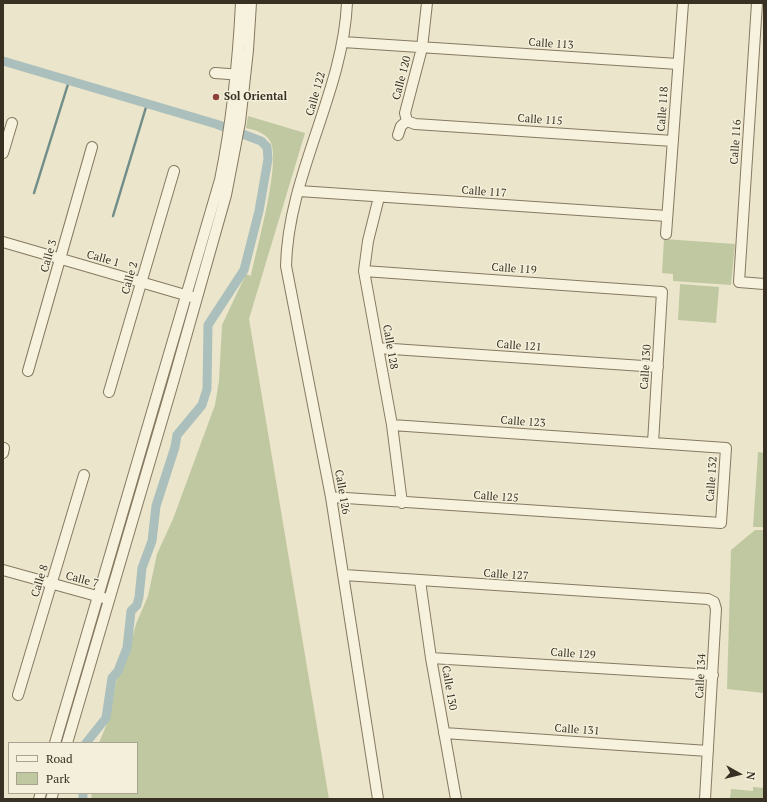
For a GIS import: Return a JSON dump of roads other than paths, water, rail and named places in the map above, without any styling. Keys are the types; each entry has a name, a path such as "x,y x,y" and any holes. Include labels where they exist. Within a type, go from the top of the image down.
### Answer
{"street":[{"path":"240,3 241,74"},
{"path":"67,742 104,598 192,297 226,195 251,3"},
{"name":"Calle 122","path":"299,191 343,42 347,3"},
{"name":"Calle 120","path":"398,135 401,126 407,121 405,113 422,48 427,3"},
{"name":"Calle 118","path":"667,216 683,3"},
{"name":"Calle 116","path":"757,3 739,282 764,284"},
{"name":"Calle 113","path":"343,42 678,64"},
{"path":"214,73 241,74"},
{"name":"Calle 115","path":"407,121 415,124 673,140"},
{"path":"3,154 12,123"},
{"name":"Calle 3","path":"28,371 92,147"},
{"name":"Calle 2","path":"109,392 174,171"},
{"name":"Calle 117","path":"299,191 667,216"},
{"name":"Calle 126","path":"299,191 286,246 286,266 331,497 378,799"},
{"name":"Calle 128","path":"379,197 368,241 364,270 392,425 402,503"},
{"path":"666,234 667,216"},
{"name":"Calle 1","path":"3,242 192,297"},
{"name":"Calle 119","path":"364,270 662,292"},
{"name":"Calle 130","path":"653,443 662,292"},
{"name":"Calle 121","path":"378,348 658,367"},
{"name":"Calle 123","path":"392,425 653,443"},
{"name":"Calle 132","path":"653,443 726,448 721,523 660,519"},
{"name":"Calle 8","path":"18,695 84,475"},
{"name":"Calle 125","path":"331,497 402,503 660,519"},
{"name":"Calle 7","path":"3,570 104,598"},
{"name":"Calle 127","path":"344,575 667,597"},
{"name":"Calle 130","path":"420,581 431,658 456,799"},
{"name":"Calle 134","path":"667,597 708,599 714,602 716,609 705,799"},
{"path":"55,742 104,598"},
{"name":"Calle 129","path":"431,658 713,675"},
{"name":"Calle 131","path":"444,733 708,751"}],"waterway":[{"path":"3,61 216,124 261,141 267,147 268,159 259,211 244,270 208,325 207,389 202,405 177,435 175,447 156,506 152,541 142,568 137,605 131,611 127,648 118,671 112,678 106,718 87,742"},
{"path":"34,193 69,81"},
{"path":"113,216 147,104"},
{"path":"83,794 83,799"}],"place":[{"name":"Sol Oriental","path":"216,97"}]}
